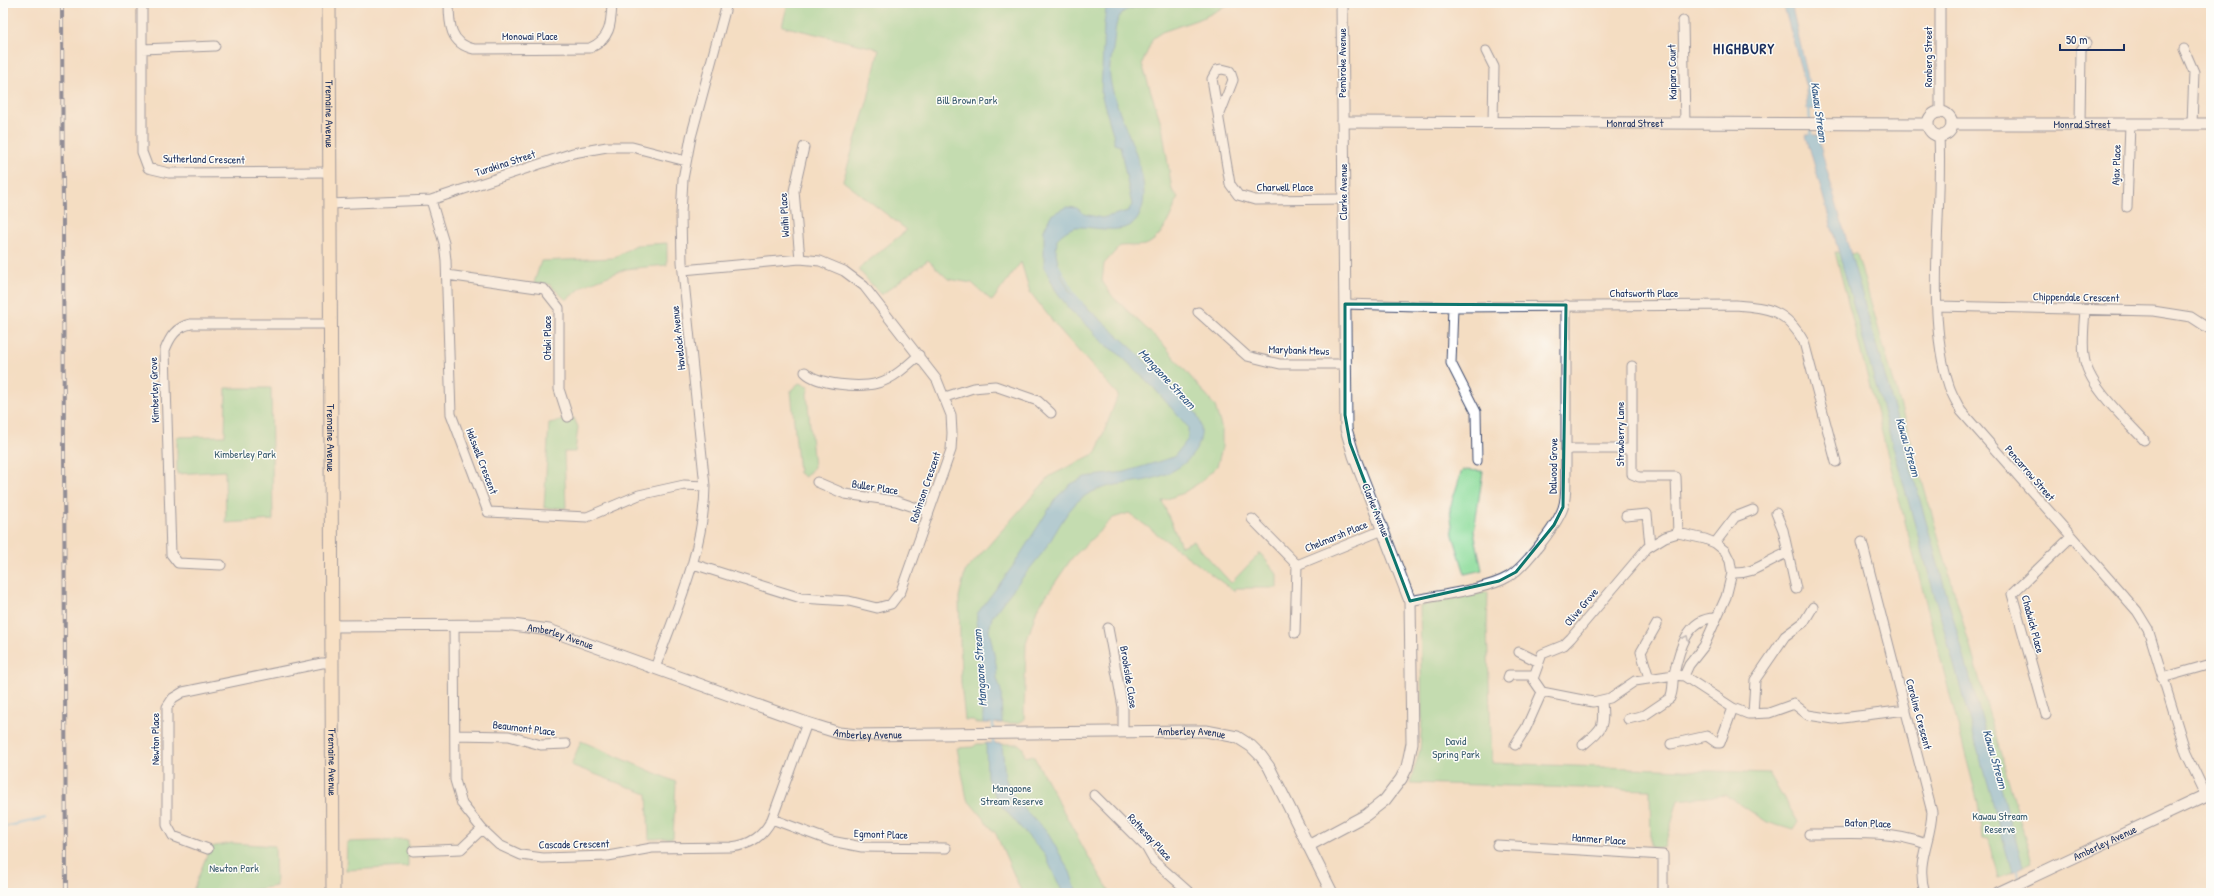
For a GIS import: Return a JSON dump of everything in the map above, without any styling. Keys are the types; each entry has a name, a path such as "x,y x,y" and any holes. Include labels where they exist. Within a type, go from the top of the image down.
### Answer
{"main road":[{"name":"Tremaine Avenue","path":"328,3 333,893"}],"street":[{"name":"Sutherland Crescent","path":"142,3 142,152 148,168 169,173 330,172"},
{"name":"Monowai Place","path":"449,3 451,30 454,37 466,47 474,48 590,48 605,39 608,33 611,26 612,3"},
{"name":"Havelock Avenue","path":"655,668 693,564 704,514 705,486 683,270 681,214 686,161 727,3"},
{"name":"Pembroke Avenue","path":"1342,3 1343,122"},
{"name":"Ronberg Street","path":"1940,3 1940,111"},
{"name":"Kaipara Court","path":"1683,21 1685,123"},
{"path":"2080,124 2081,50 2086,43"},
{"path":"142,49 215,46"},
{"path":"2184,50 2194,72 2192,124"},
{"path":"1486,51 1494,67 1493,122"},
{"path":"1940,111 1950,116 1952,124 1947,134 1939,136 1930,131 1927,124 1930,116 1940,111"},
{"name":"Charwell Place","path":"1219,116 1230,184 1238,195 1255,200 1343,199"},
{"name":"Monrad Street","path":"1343,122 1927,124"},
{"name":"Clarke Avenue","path":"1308,846 1377,807 1394,789 1407,767 1411,749 1412,730 1410,601 1354,456 1346,429 1343,122"},
{"name":"Monrad Street","path":"1952,124 2211,124"},
{"name":"Ajax Place","path":"2126,207 2130,124"},
{"name":"Pencarrow Street","path":"1939,136 1937,306 1940,346 1949,386 1961,411 2070,538 2137,611 2148,629 2186,753 2208,794"},
{"name":"Turakina Street","path":"329,204 431,200 573,153 607,147 632,147 686,161"},
{"name":"Waihi Place","path":"800,259 794,191 804,147"},
{"name":"Halswell Crescent","path":"431,200 444,243 447,276 451,414 488,512 587,517 639,495 684,485 705,486"},
{"name":"Robinson Crescent","path":"683,270 800,259 820,261 844,271 864,286 937,380 945,397 950,415 952,433 951,450 901,591 891,604 877,608 849,601 801,598 693,564"},
{"name":"Otaki Place","path":"447,276 544,289 560,308 559,389 568,417"},
{"name":"Chatsworth Place","path":"1345,304 1453,307 1566,305 1736,306 1761,307 1774,311 1786,317 1796,328 1804,342 1836,462"},
{"name":"Dalwood Grove","path":"1410,601 1499,581 1516,572 1560,516 1565,499 1566,305"},
{"name":"Chippendale Crescent","path":"1937,306 2153,311 2190,317 2211,330"},
{"path":"1453,307 1451,363 1476,412 1477,461"},
{"path":"2085,310 2084,357 2093,379 2104,397 2144,440"},
{"name":"Marybank Mews","path":"1198,312 1247,356 1280,364 1345,364"},
{"name":"Kimberley Grove","path":"221,565 178,563 171,554 165,350 169,339 180,329 191,324 330,324"},
{"path":"805,372 814,378 833,383 861,385 877,383 900,371 919,355"},
{"name":"Strawberry Lane","path":"1632,366 1632,474 1638,477 1676,477 1678,533"},
{"path":"945,397 973,388 995,386 1038,401 1051,413"},
{"path":"1566,449 1632,449"},
{"name":"Buller Place","path":"817,482 845,494 896,501 929,512"},
{"path":"1715,543 1735,517 1753,510"},
{"path":"1776,513 1781,524 1796,589"},
{"path":"1626,516 1647,514 1650,546"},
{"name":"Chelmarsh Place","path":"1252,519 1297,565 1295,633"},
{"name":"Chelmarsh Place","path":"1297,565 1383,530"},
{"path":"1678,533 1715,543 1727,555 1732,573 1726,597 1715,618 1704,646 1689,665 1684,676"},
{"name":"Olive Grove","path":"1534,675 1542,654 1564,645 1571,638 1650,546 1665,537 1678,533"},
{"name":"Chadwick Place","path":"2046,715 2012,594 2070,538"},
{"name":"Caroline Crescent","path":"1862,542 1932,812 1932,824 1921,868 1925,893"},
{"path":"1732,573 1754,571 1768,560 1788,553"},
{"path":"1753,714 1755,680 1785,636 1804,622 1813,607"},
{"path":"1628,719 1645,715 1670,698 1674,675 1681,651 1690,630 1702,619 1715,618"},
{"path":"1649,678 1641,652 1657,624"},
{"name":"Cascade Crescent","path":"454,625 455,780 458,793 462,804 482,829 500,845 521,855 543,858 608,856 652,848 731,848 744,846 761,835 772,819 806,723"},
{"name":"Amberley Avenue","path":"332,626 535,626 806,723 839,733 857,735 1206,731 1237,738 1251,746 1269,767 1332,893"},
{"name":"Brookside Close","path":"1108,628 1123,707 1123,731"},
{"path":"1519,652 1539,662"},
{"name":"Newton Place","path":"208,849 173,836 167,825 167,707 170,702 173,698 183,692 332,663"},
{"path":"2162,678 2211,664"},
{"path":"1508,678 1509,675 1534,675 1533,679 1542,692 1593,702 1610,698 1635,681 1674,675 1684,676 1733,708 1753,714 1769,713 1794,704 1808,715 1834,720 1906,710"},
{"path":"1514,745 1526,728 1542,692"},
{"path":"1583,745 1602,727 1604,720 1602,700"},
{"path":"1671,744 1707,736 1717,743 1720,743 1733,708"},
{"name":"Beaumont Place","path":"455,735 509,736 541,745 566,744"},
{"name":"Amberley Avenue","path":"2002,892 2208,794"},
{"name":"Rothesay Place","path":"1094,795 1146,847 1154,861 1190,893"},
{"name":"Egmont Place","path":"772,819 831,841 862,847 946,848"},
{"path":"413,851 461,849 482,829"},
{"name":"Baton Place","path":"1809,834 1872,834 1905,836 1926,844"},
{"name":"Hanmer Place","path":"1497,845 1663,855 1663,893"}],"highlighted area":[{"path":"1345,304 1566,305 1563,507 1554,525 1516,572 1499,581 1410,601 1350,443 1345,415"}],"green space":[{"name":"Bill Brown Park","path":"788,3 1231,3 1205,17 1162,32 1153,38 1142,64 1162,126 1172,190 1178,197 1167,224 1159,236 1145,245 1120,246 1104,264 1102,281 1113,297 1163,344 1215,406 1222,430 1222,448 1217,466 1202,481 1183,493 1162,501 1181,546 1193,541 1231,583 1260,553 1277,574 1277,588 1235,588 1235,592 1129,513 1113,518 1072,558 1037,609 1026,643 1024,720 1018,723 976,723 972,720 965,720 961,683 959,597 965,572 1050,476 1096,453 1118,395 1058,328 1030,292 1021,262 992,301 972,283 948,279 928,260 881,295 858,269 907,230 843,181 868,99 879,49 782,26"},
{"path":"667,243 667,265 626,269 585,285 566,300 549,284 534,283 541,261 613,258 636,245"},
{"name":"Kawau Stream Reserve","path":"1835,252 1857,254 2032,862 1998,878 1988,839 1982,838 1978,803"},
{"path":"799,383 809,386 807,394 814,467 805,477 799,473 791,390"},
{"name":"Kimberley Park","path":"226,388 271,388 273,520 226,523 225,471 177,474 177,437 225,436"},
{"path":"574,418 578,427 575,452 564,452 566,508 544,508 549,423"},
{"path":"1462,470 1483,471 1474,531 1482,570 1465,574 1453,535 1450,508"},
{"name":"David Spring Park","path":"1488,592 1487,628 1492,763 1769,773 1798,822 1793,830 1767,822 1726,795 1678,800 1664,848 1651,847 1650,790 1410,783 1420,750 1422,720 1420,606"},
{"path":"581,741 676,782 673,838 649,839 647,794 571,765"},
{"name":"Mangaone Stream Reserve","path":"977,744 1019,744 1023,748 1025,757 1033,755 1084,849 1111,893 1022,893 996,834 967,799 957,748 973,747"},
{"path":"408,840 408,867 346,870 347,842"},
{"name":"Newton Park","path":"232,843 275,846 276,886 236,893 192,893 210,847"}],"water":[{"path":"1113,3 1166,3 1136,7 1122,13 1118,19 1116,27 1110,65 1110,78 1114,94 1140,168 1144,186 1143,203 1138,218 1133,224 1126,227 1109,229 1075,227 1069,229 1057,239 1056,253 1061,275 1070,292 1136,352 1196,413 1200,423 1200,441 1196,450 1190,457 1175,470 1155,478 1108,486 1097,490 1077,502 1067,514 1043,552 992,617 989,630 996,664 997,678 1001,691 1002,723 983,723 983,677 976,637 977,614 1013,566 1056,498 1071,484 1085,477 1125,472 1174,457 1188,439 1188,427 1153,387 1119,354 1105,345 1090,328 1069,309 1055,289 1044,266 1044,230 1051,215 1066,207 1077,208 1084,214 1102,218 1128,211 1132,205 1120,146 1114,144 1114,137 1101,94 1106,9"},
{"path":"1783,3 1791,3 1815,109 1807,109 1806,88"},
{"path":"1806,135 1817,135 2023,866 2012,872"},
{"path":"986,743 1002,744 1005,778 1016,801 1047,832 1070,872 1077,893 1063,893 1045,855 999,803 987,778"}],"waterway":[{"name":"Kawau Stream","path":"1809,107 1810,120"},
{"name":"Kawau Stream","path":"1810,127 1812,137"},
{"name":"Mangaone Stream","path":"1058,265 1074,294 1082,303"},
{"name":"Mangaone Stream","path":"993,720 993,731"},
{"name":"Mangaone Stream","path":"993,736 993,747"},
{"path":"3,827 47,818"},
{"name":"Kawau Stream","path":"2016,866 2019,879"},
{"name":"Kawau Stream","path":"2021,886 2023,893"}],"railway":[{"path":"62,3 66,893"}],"district":[{"name":"HIGHBURY","path":"1744,49"}]}
